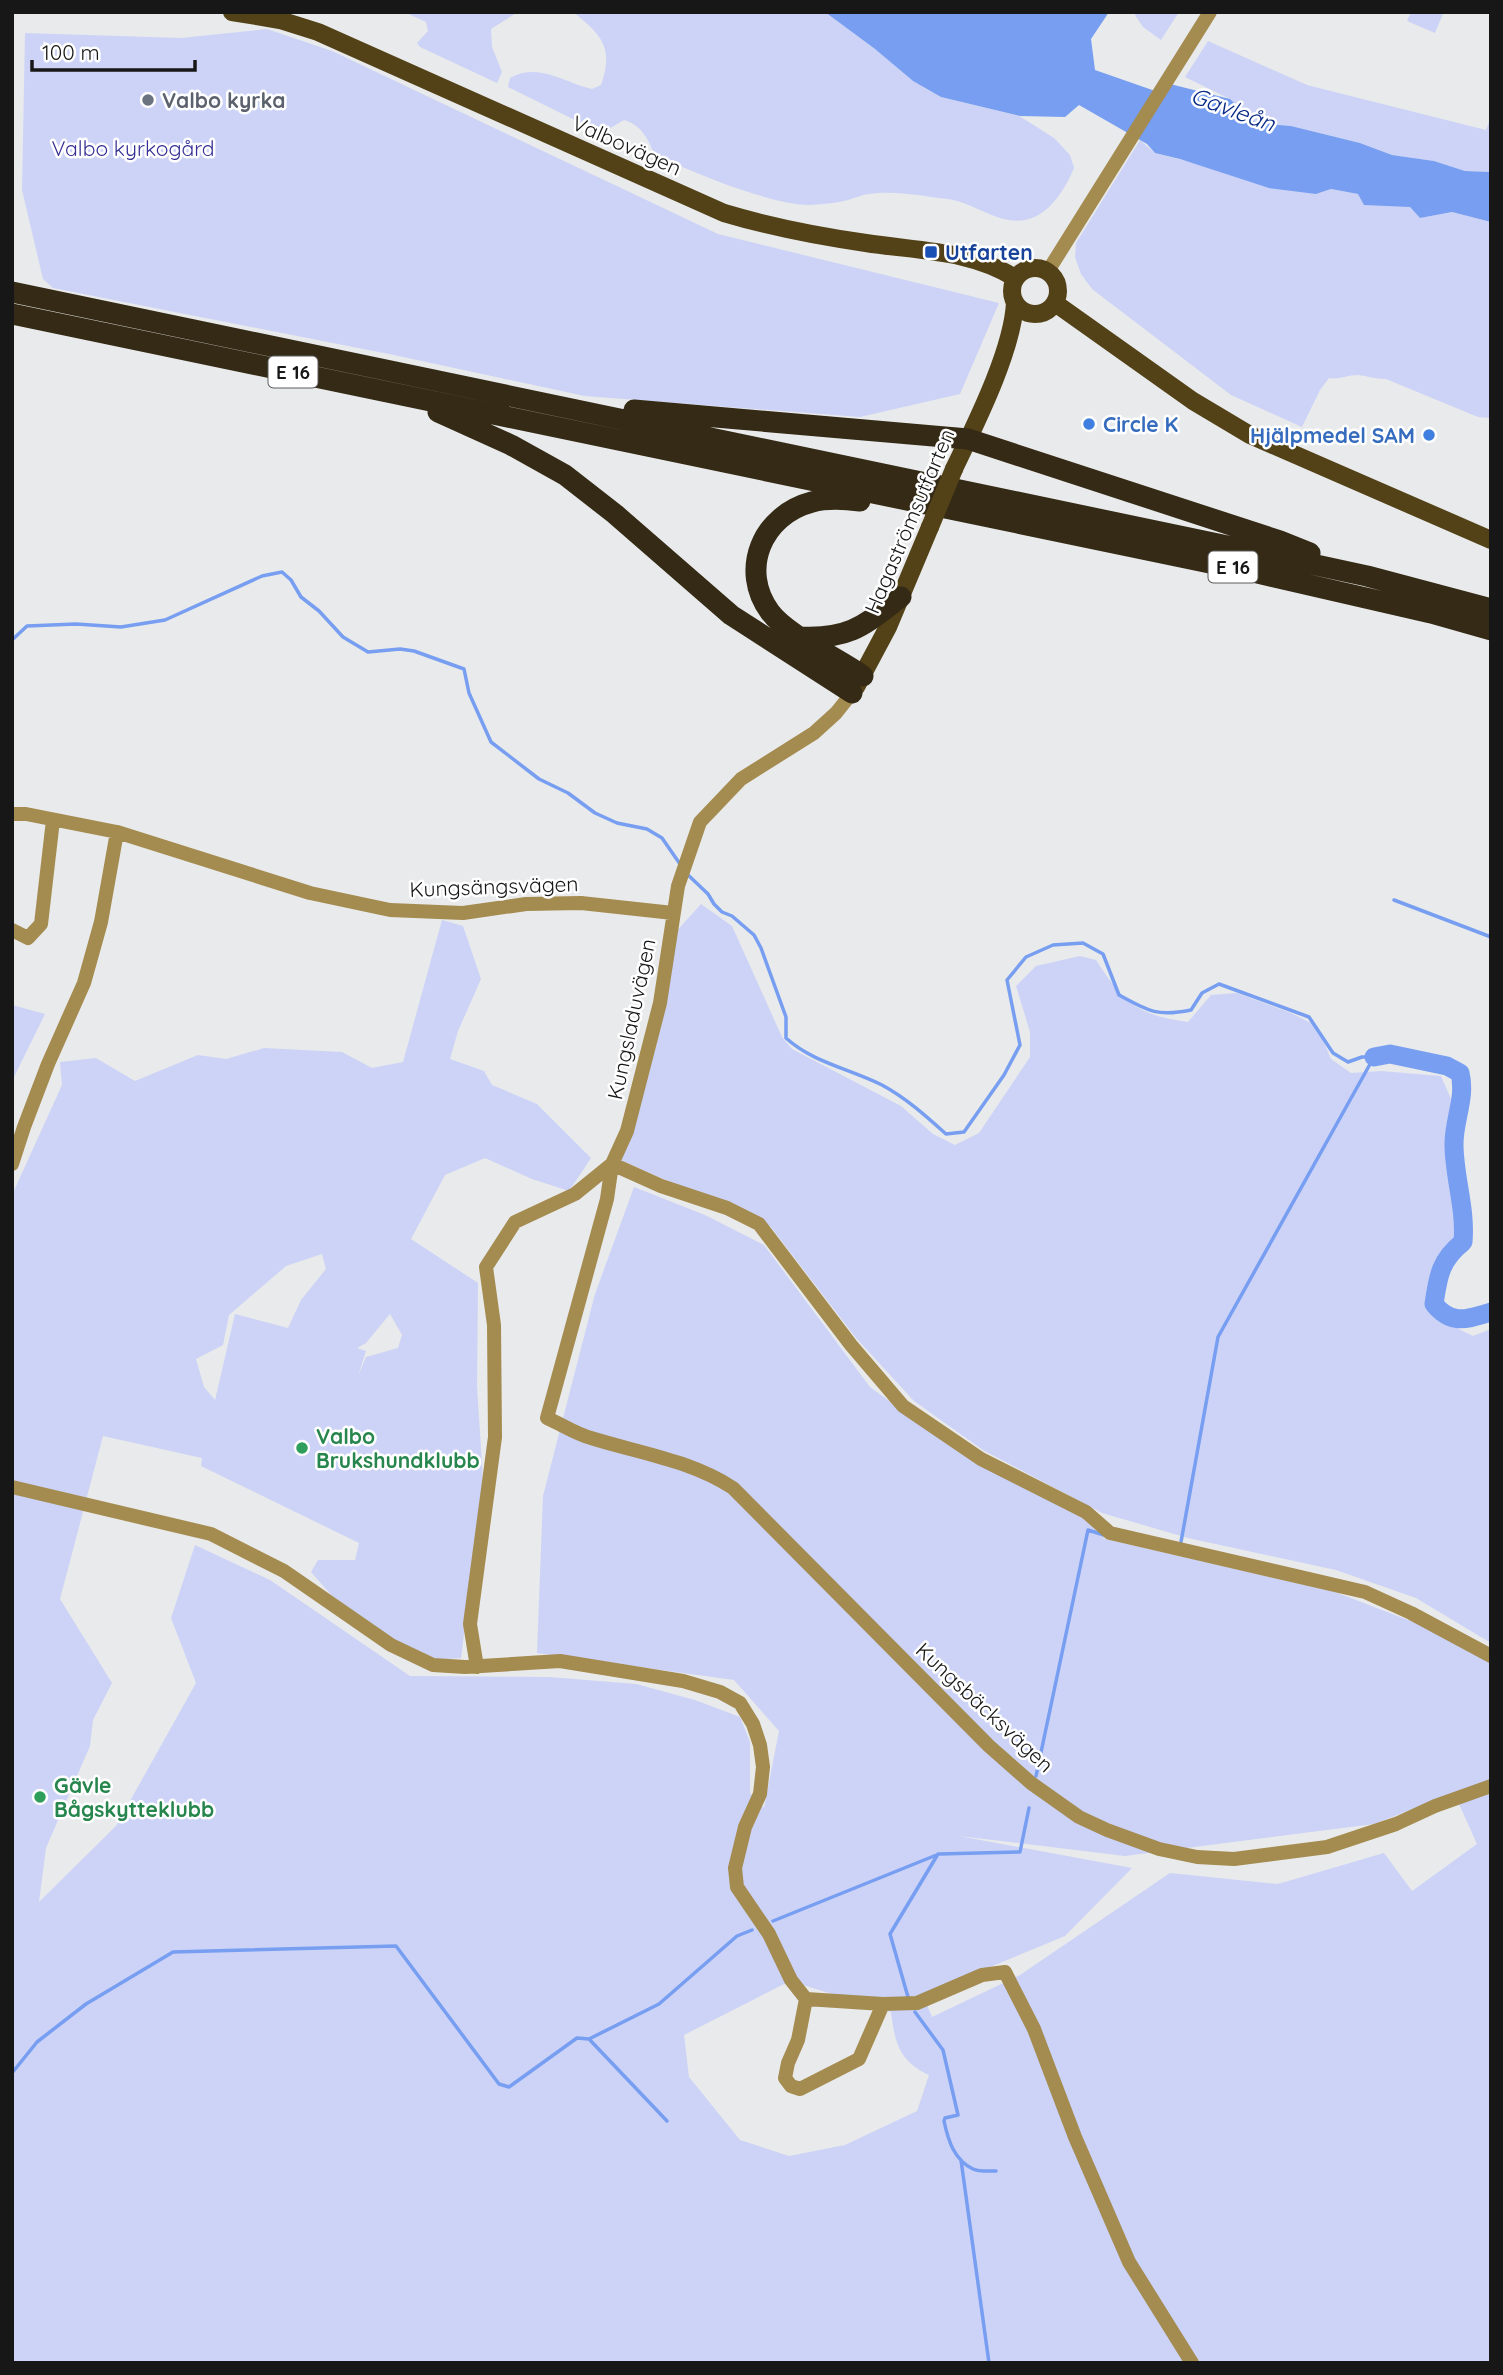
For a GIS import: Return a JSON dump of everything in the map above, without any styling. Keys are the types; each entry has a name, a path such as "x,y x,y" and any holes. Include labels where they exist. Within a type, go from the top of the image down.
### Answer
{"highway":[{"name":"E 16","path":"12,292 1367,576 1491,609"},
{"name":"E 16","path":"12,314 1314,585 1491,630"},
{"path":"398,394 511,444 565,475 615,514 731,615 857,685"},
{"path":"537,401 968,439 1280,541 1367,576"},
{"path":"857,685 802,637 782,625 771,613 756,584 755,567 764,539 784,516 804,505 827,499 973,515"},
{"path":"802,637 821,638 852,632 901,597"}],"main road":[{"name":"Valbovägen","path":"232,12 280,20 318,32 724,213 812,235 956,255 995,266 1015,278"},
{"path":"1015,278 1027,269 1048,271 1059,289 1055,303 1228,423 1491,540"},
{"name":"Hagaströmsutfarten","path":"857,685 901,597 1000,363 1010,332 1015,302 1012,293 1015,278"},
{"path":"1015,302 1025,312 1038,314"},
{"name":"Hagaströmsutfarten","path":"1000,363 1015,340 1038,314 1045,312 1055,303"}],"street":[{"path":"1048,271 1210,12"},
{"name":"Kungsladuvägen","path":"547,1418 607,1199 612,1164 627,1131 641,1081 660,1003 678,887 700,822 741,779 814,733 836,713 857,685"},
{"name":"Kungsängsvägen","path":"12,814 117,832 310,893 390,910 463,913 526,904 581,903 673,913"},
{"path":"12,930 28,937 41,924 52,820"},
{"path":"12,1164 48,1063 84,982 101,922 117,832"},
{"path":"477,1667 470,1624 495,1437 494,1325 486,1267 515,1222 575,1194 612,1164 661,1186 727,1208 759,1224 851,1345 903,1406 981,1459 1086,1513 1110,1532 1365,1592 1411,1613 1491,1656"},
{"name":"Kungsbäcksvägen","path":"547,1418 589,1438 679,1463 719,1479 733,1488 989,1746 1041,1790 1079,1816 1107,1830 1159,1849 1197,1857 1234,1859 1327,1847 1396,1824 1435,1805 1491,1786"},
{"path":"12,1487 211,1534 284,1571 402,1651 433,1665 477,1667 561,1661 683,1681 720,1692 740,1703 753,1724 763,1767 760,1794 745,1827 735,1868 737,1886 769,1934 791,1980 806,1999 883,2004 917,2003 982,1975 1004,1972 1034,2029 1075,2137 1129,2262 1192,2363"},
{"path":"806,1999 798,2040 785,2078 791,2086 800,2089 859,2059 883,2004"}],"green space":[{"path":"404,12 518,12 491,29 492,47 502,72 497,83 420,47 417,43 428,31 426,22"},
{"path":"573,12 825,12 913,81 941,97 1019,116 1032,124 1054,138 1070,155 1074,168 1056,200 1049,207 1034,217 1015,221 957,201 908,194 869,194 839,202 811,205 794,204 754,194 654,154 643,133 630,122 624,120 607,130 595,130 508,87 510,78 531,72 551,75 592,89 601,85 606,61 603,43"},
{"path":"1136,12 1179,12 1161,40 1143,27 1135,15"},
{"path":"1411,12 1443,14 1435,33 1407,21"},
{"name":"Valbo kyrkogård","path":"267,29 332,51 718,234 999,303 960,394 860,417 585,396 394,355 53,288 43,279 22,190 25,33 181,38"},
{"path":"1208,41 1307,85 1486,130 1491,118 1491,172 1465,171 1434,161 1392,155 1360,143 1291,126 1256,123 1230,99 1185,77"},
{"path":"1140,140 1155,153 1316,194 1331,189 1410,207 1420,218 1452,212 1491,222 1491,418 1478,417 1386,379 1358,375 1329,378 1302,427 1231,395 1092,289 1081,274 1075,257 1076,243"},
{"path":"701,904 732,926 782,1037 792,1049 901,1106 933,1134 955,1145 979,1133 1030,1057 1030,1032 1016,986 1036,966 1080,956 1096,960 1124,997 1144,1011 1156,1015 1188,1022 1211,995 1237,993 1291,1013 1317,1026 1331,1059 1351,1073 1381,1071 1441,1076 1451,1099 1450,1138 1462,1227 1437,1270 1428,1305 1448,1324 1473,1336 1491,1329 1491,1643 1416,1598 1336,1570 1188,1538 1102,1513 983,1450 914,1401 856,1338 770,1226 618,1159 674,934"},
{"path":"442,920 463,926 481,979 458,1031 450,1059 484,1071 492,1085 537,1104 591,1158 569,1191 532,1179 485,1158 445,1175 411,1239 478,1283 477,1386 483,1480 461,1658 435,1660 396,1641 333,1597 311,1572 318,1560 355,1560 359,1543 201,1466 202,1458 103,1436 60,1599 112,1683 93,1720 90,1746 46,1848 39,1902 116,1826 196,1683 171,1618 195,1545 270,1580 410,1676 549,1677 636,1684 695,1700 740,1717 750,1742 750,1793 764,1808 779,1731 734,1680 537,1653 543,1496 595,1294 634,1187 705,1215 764,1245 870,1387 903,1411 1085,1518 1105,1539 1335,1592 1421,1625 1491,1662 1491,2363 12,2363 12,1195 62,1085 60,1062 96,1058 135,1081 198,1055 226,1059 264,1048 342,1052 372,1068 403,1062","holes":["322,1254 326,1269 301,1300 288,1328 235,1314 215,1400 204,1387 196,1359 223,1345 229,1315 286,1266","390,1314 402,1335 398,1348 366,1357 358,1376 366,1351 357,1348 366,1343","1454,1793 1477,1844 1412,1891 1384,1853 1278,1884 1170,1873 1020,1975 932,2017 923,1995 1065,1936 1132,1868 959,1836 1125,1856 1374,1824","790,1981 891,2012 900,2050 911,2064 929,2075 917,2111 845,2145 789,2156 740,2140 689,2077 684,2035"]},
{"path":"12,1005 45,1014 12,1081"}],"water":[{"name":"Gavleån","path":"825,12 1109,12 1091,39 1095,70 1158,92 1166,83 1230,99 1256,123 1291,126 1360,143 1392,155 1434,161 1465,171 1491,172 1491,222 1452,212 1420,218 1410,207 1364,205 1358,194 1331,189 1316,194 1269,188 1155,153 1147,144 1079,105 1065,117 1020,116 941,97 913,81"}],"waterway":[{"path":"12,640 27,626 76,624 121,627 165,620 262,576 282,572 291,580 301,597 319,611 343,637 368,652 400,649 414,651 464,669 469,693 491,742 539,779 568,793 595,813 617,823 647,829 662,838 680,864"},
{"path":"686,873 722,912 732,916 754,935 786,1017 786,1038 819,1059 891,1090 946,1134 964,1132 1004,1075 1020,1045 1007,980 1026,957 1053,945 1083,943 1103,954 1119,995 1146,1009 1161,1013 1191,1010 1202,993 1219,984 1309,1017 1333,1053 1348,1062 1362,1057 1374,1057 1218,1337 1181,1542"},
{"path":"1394,900 1491,937"},
{"path":"1374,1057 1390,1054 1447,1066 1460,1073 1462,1091 1454,1144 1463,1217 1463,1242 1449,1255 1441,1270 1434,1304 1447,1316 1460,1319 1491,1312"},
{"path":"1036,1776 1088,1530 1104,1535"},
{"path":"773,1921 939,1854 1020,1852 1029,1808"},
{"path":"908,1997 890,1934 938,1854"},
{"path":"12,2073 37,2042 86,2004 173,1952 396,1946 499,2084 509,2087 577,2038 589,2039 659,2004 737,1936 752,1930"},
{"path":"915,2012 943,2050 958,2115 945,2118 944,2121 953,2149 961,2160 973,2169 996,2171"},
{"path":"589,2039 667,2121"},
{"path":"961,2160 989,2363"}],"place":[{"name":"Valbo kyrka","path":"148,100"},
{"name":"Utfarten","path":"931,252"},
{"name":"Circle K","path":"1089,424"},
{"name":"Hjälpmedel SAM","path":"1429,435"},
{"name":"Valbo Brukshundklubb","path":"302,1448"},
{"name":"Gävle Bågskytteklubb","path":"40,1797"}]}
